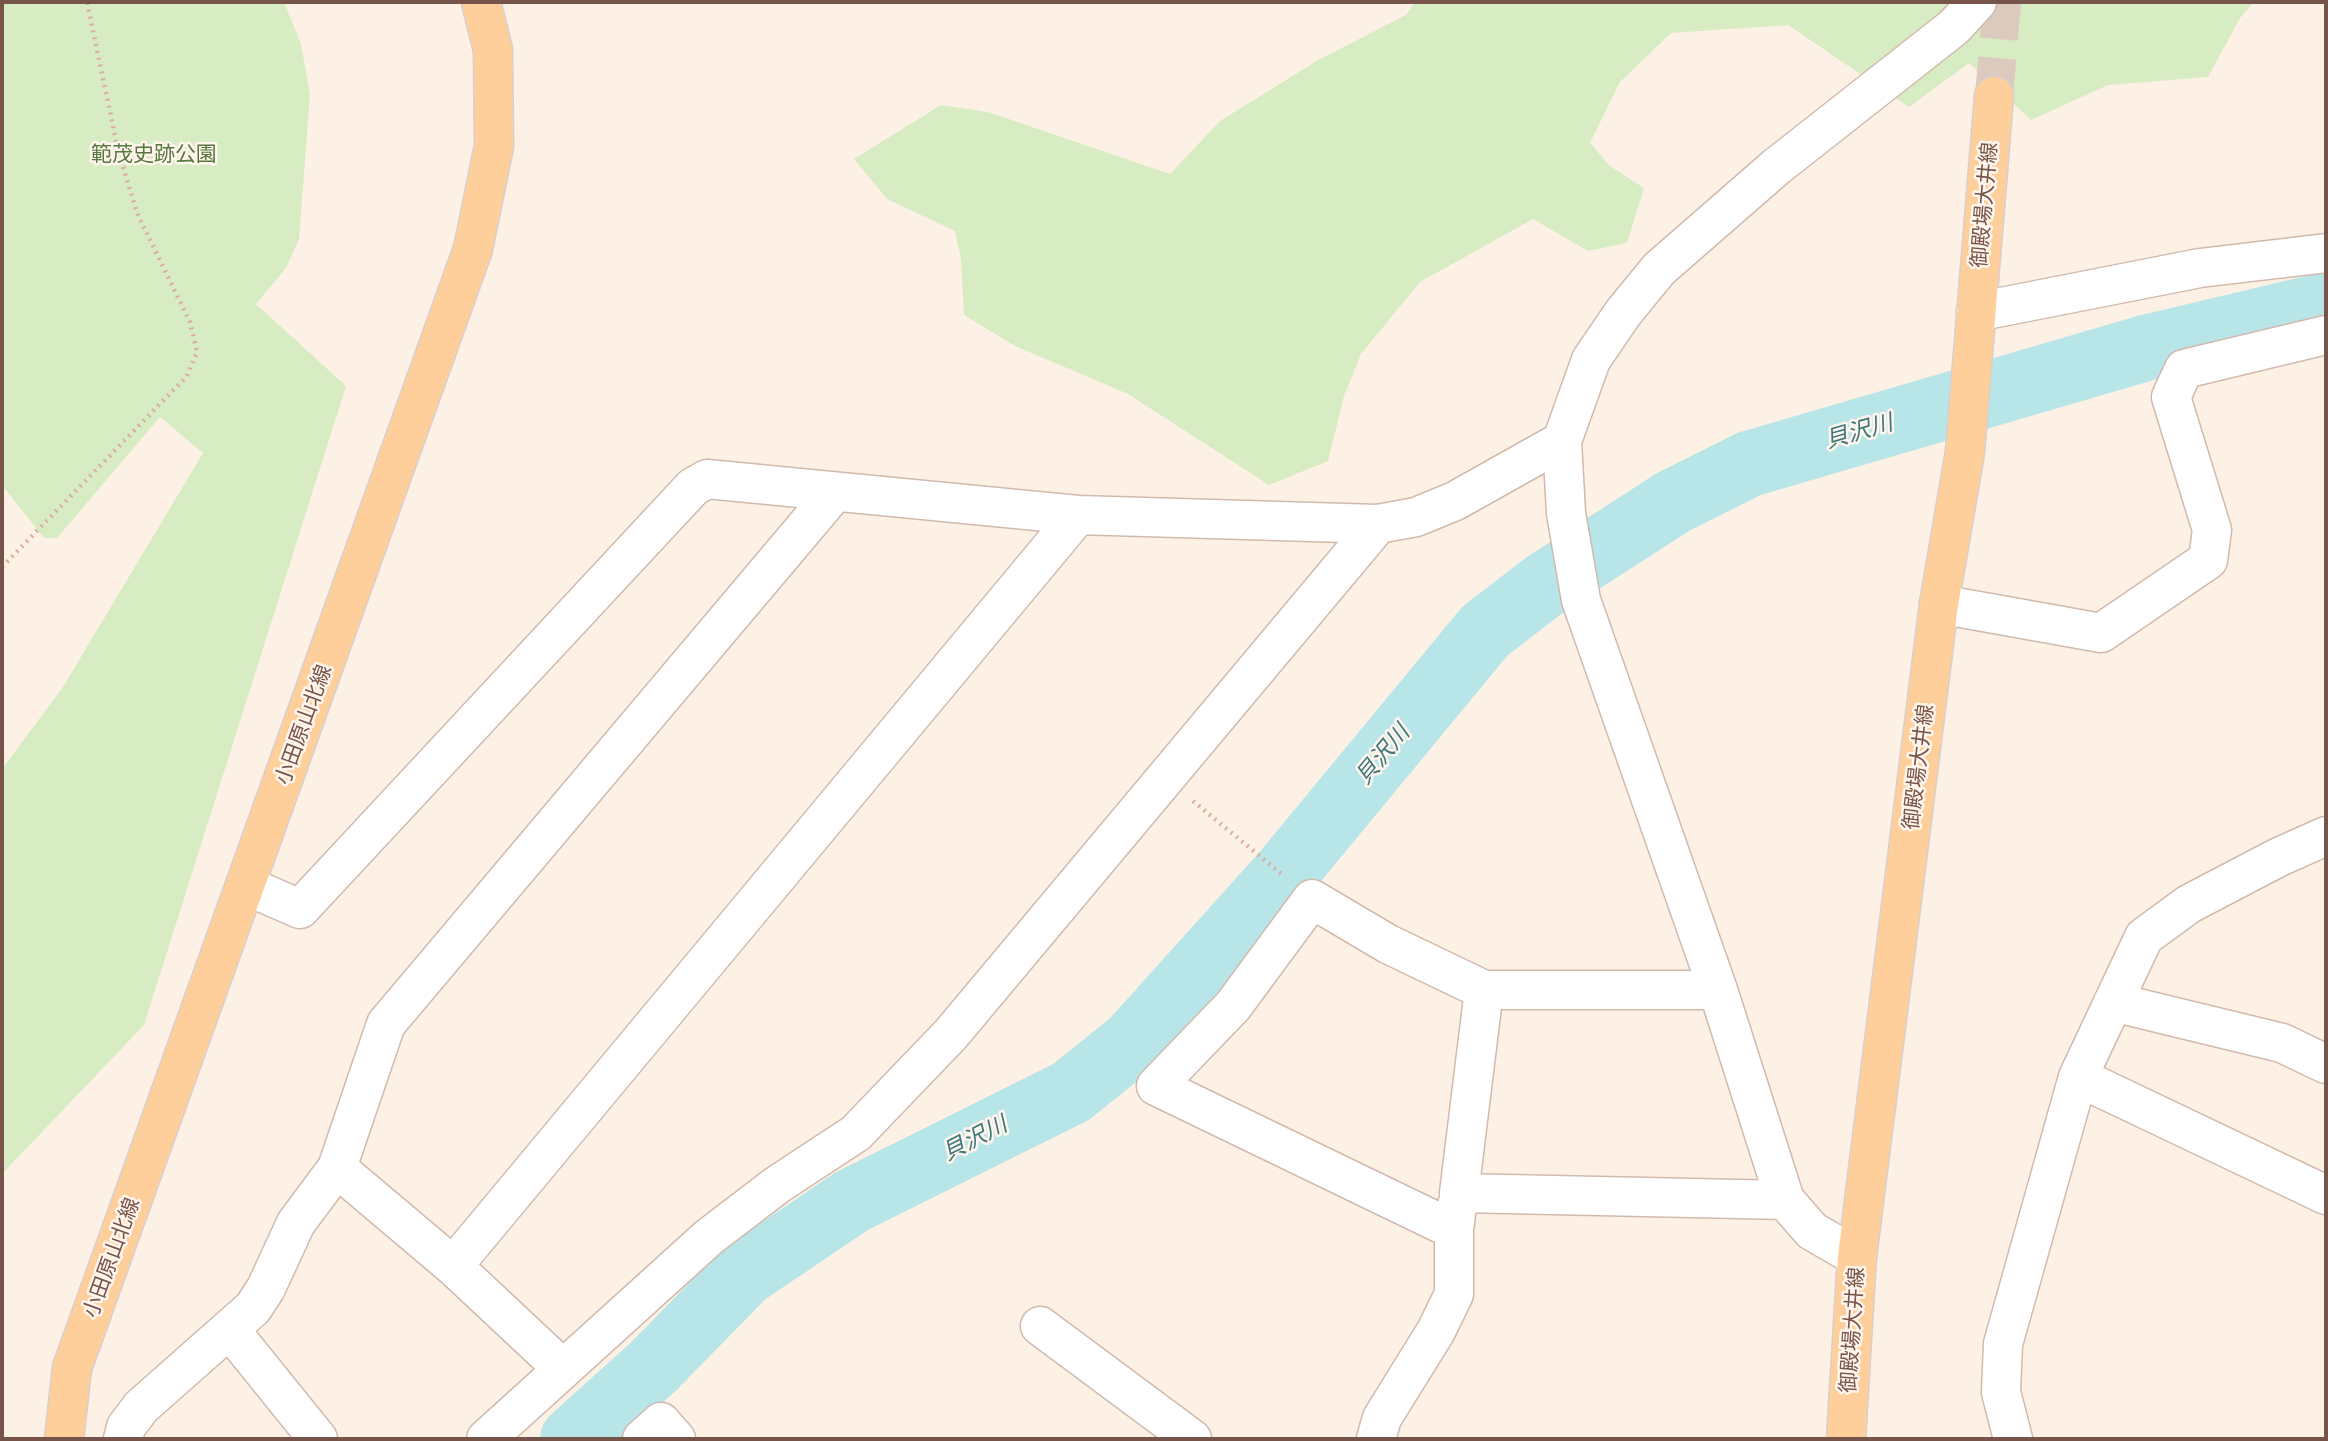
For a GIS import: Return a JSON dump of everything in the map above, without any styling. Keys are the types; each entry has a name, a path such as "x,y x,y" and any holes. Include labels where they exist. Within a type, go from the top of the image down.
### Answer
{"main road":[{"name":"小田原山北線","path":"64,1439 72,1368 247,886 473,249 494,146 493,50 481,2"},
{"name":"御殿場大井線","path":"1846,1439 1857,1257 1940,604 1965,452 1994,96"}],"street":[{"path":"1857,1257 1812,1231 1785,1200 1718,990 1581,600 1566,513 1562,441 1591,360 1623,313 1659,270 1776,167 1954,26 1977,2"},
{"path":"1976,313 2200,268 2326,253"},
{"path":"1940,604 2101,633 2208,561 2212,530 2171,397 2185,369 2326,335"},
{"path":"247,886 300,909 693,487 707,479 1078,515 1378,524 1416,517 1455,501 1562,441"},
{"path":"123,1439 125,1427 141,1407 230,1330 253,1308 266,1289 296,1223 337,1168 386,1024 835,493"},
{"path":"453,1266 1078,515"},
{"path":"486,1439 709,1237 777,1185 856,1133 951,1034 1378,524"},
{"path":"2013,1439 2001,1392 2003,1344 2078,1077 2144,937 2189,904 2318,847"},
{"path":"1454,1230 1156,1086 1233,1006 1312,899 1388,944 1484,990 1718,990"},
{"path":"1376,1439 1382,1418 1436,1331 1454,1294 1454,1230 1484,990"},
{"path":"2113,1002 2282,1043 2326,1064"},
{"path":"2078,1077 2326,1195"},
{"path":"337,1168 453,1266 564,1370"},
{"path":"1460,1193 1785,1200"},
{"path":"1040,1326 1192,1439"},
{"path":"230,1330 318,1439"},
{"path":"642,1439 661,1422 676,1439"}],"path":[{"path":"2,567 187,376 197,352 190,321 137,213 121,162 87,2"},
{"path":"1166,779 1312,899"}],"green space":[{"name":"範茂史跡公園","path":"2,2 284,2 301,44 310,94 299,239 286,268 256,304 346,386 144,1025 2,1174 2,769 63,687 203,453 160,417 57,538 44,538 2,485"},
{"path":"1415,2 2254,2 2240,18 2208,77 2108,85 2031,120 1969,63 1909,107 1788,25 1671,33 1620,82 1590,143 1610,166 1644,188 1627,243 1588,251 1533,219 1420,282 1361,354 1344,396 1328,461 1269,485 1128,394 1015,346 964,315 961,260 955,231 887,199 854,159 941,105 988,112 1170,174 1220,121 1320,59 1406,15"}],"waterway":[{"name":"貝沢川","path":"573,1439 653,1367 744,1274 852,1201 1071,1092 1132,1043 1285,873 1485,631 1546,584 1673,502 1749,464 2149,347 2326,305"}],"tunnel":[{"path":"1994,96 2002,2"}]}
